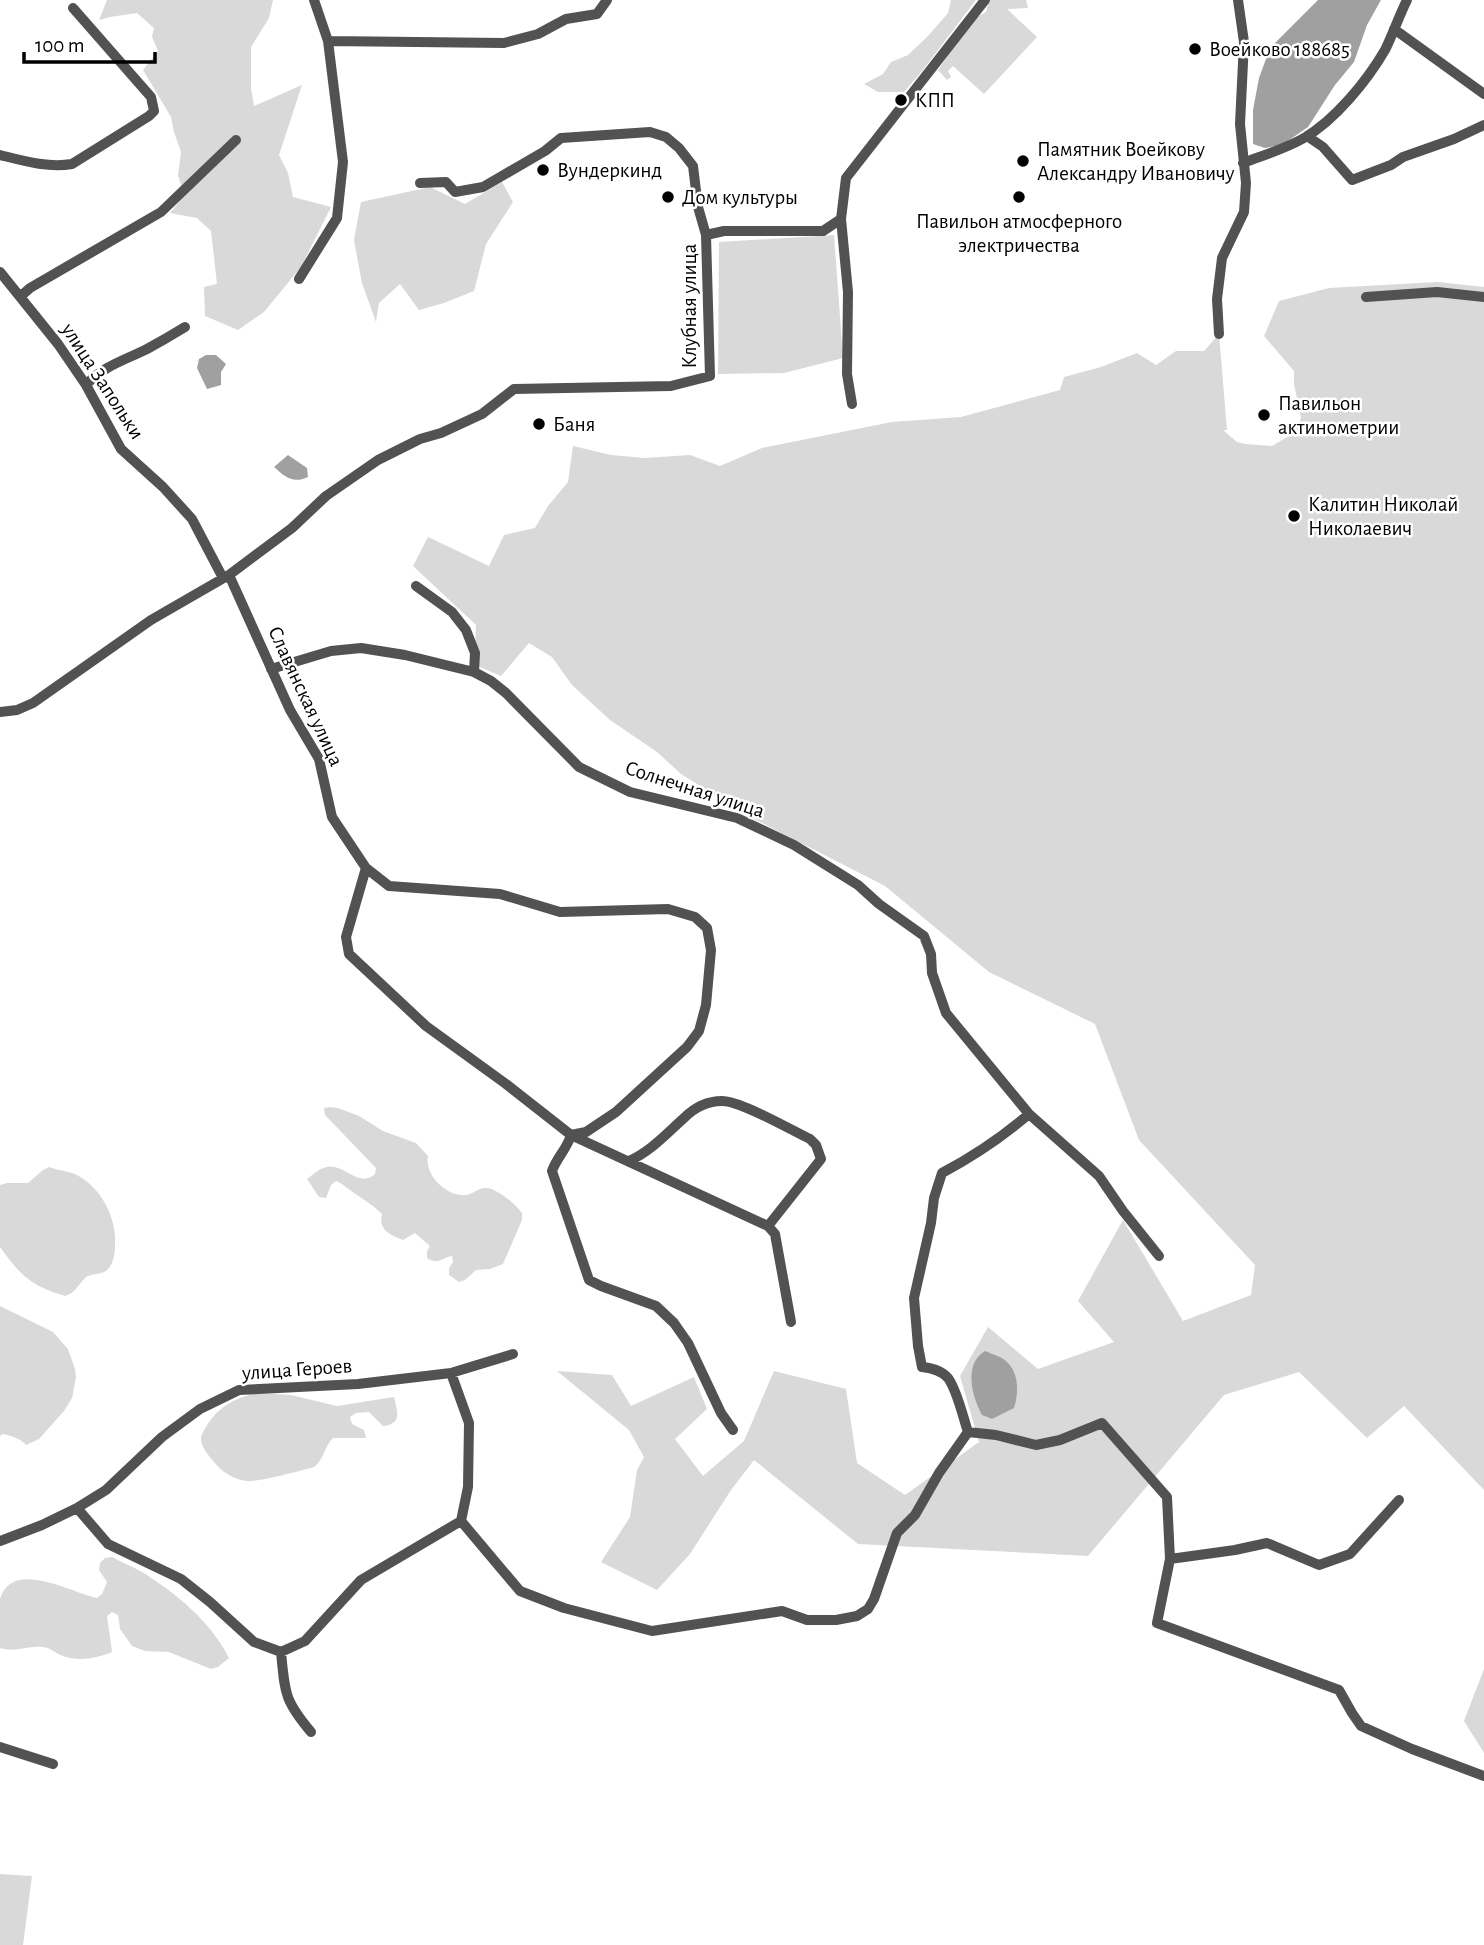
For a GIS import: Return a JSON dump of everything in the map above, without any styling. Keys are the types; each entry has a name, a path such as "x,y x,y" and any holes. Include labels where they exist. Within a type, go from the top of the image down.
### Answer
{"street":[{"path":"299,279 337,218 343,162 327,41 314,0"},
{"path":"327,41 504,43 538,34 566,19 597,14 607,0"},
{"path":"852,404 847,374 848,292 841,219 846,178 985,0"},
{"path":"1219,334 1217,299 1222,258 1244,212 1246,183 1240,124 1244,42 1238,0"},
{"path":"1243,163 1292,144 1327,121 1376,64 1407,0"},
{"path":"0,155 40,164 72,164 154,111 151,97 73,9"},
{"path":"1394,29 1484,94"},
{"path":"1307,136 1323,147 1352,180 1484,125"},
{"path":"420,183 446,182 455,192 483,187 545,151 561,138 650,132 666,137 693,166 698,206 706,235"},
{"path":"21,296 30,288 161,212 236,140"},
{"name":"Клубная улица","path":"226,576 292,528 326,496 378,460 420,439 441,433 482,414 514,389 671,386 710,376 706,235 724,231 823,231 841,219"},
{"name":"улица Запольки","path":"0,272 58,344 86,385 121,449 163,487 192,519 226,576"},
{"path":"1366,297 1437,292 1484,297"},
{"path":"86,385 110,365 145,350 185,327"},
{"path":"0,712 17,710 33,703 152,620 226,576"},
{"name":"Славянская улица","path":"226,576 290,710 319,759 332,817 366,868 389,886 500,894 560,912 668,909 695,917 707,928 711,950 706,1005 699,1031 667,1067 615,1112 586,1132 571,1135"},
{"path":"416,586 452,612 466,630 475,653 474,672"},
{"name":"Солнечная улица","path":"271,669 331,651 361,648 405,655 474,672 506,693 579,767 630,792 737,818 794,845 858,885 879,904 925,936 931,954 932,973 946,1013 1028,1114 1099,1176 1122,1211 1159,1256"},
{"path":"366,868 346,937 349,954 426,1026 571,1135 768,1226 775,1234 791,1322"},
{"path":"629,1161 644,1154 693,1109 724,1101 741,1105 810,1139 816,1145 821,1159 768,1226"},
{"path":"968,1432 960,1404 947,1378 935,1369 922,1367 914,1298 934,1198 942,1173 1002,1137 1028,1114"},
{"path":"571,1135 552,1171 589,1280 656,1307 674,1324 688,1342 721,1413 733,1430"},
{"name":"улица Героев","path":"0,1541 33,1529 106,1490 162,1437 200,1409 239,1390 358,1384 451,1373 513,1354"},
{"path":"76,1508 107,1544 181,1579 254,1642 281,1652 305,1641 361,1580 461,1521 468,1487 469,1423 451,1373"},
{"path":"968,1432 996,1435 1036,1445 1060,1440 1102,1423 1167,1497 1170,1559 1157,1623 1339,1690 1361,1726 1412,1749 1484,1776"},
{"path":"461,1521 520,1591 564,1608 652,1631 782,1611 807,1620 836,1620 857,1616 868,1609 897,1533 915,1515 939,1473 968,1432"},
{"path":"1170,1559 1235,1550 1267,1542 1319,1565 1350,1554 1399,1500"},
{"path":"281,1652 286,1695 294,1712 311,1732"},
{"path":"0,1747 53,1764"}],"shaded area":[{"path":"107,0 273,0 269,18 251,47 254,106 302,85 279,155 288,173 293,197 331,207 301,267 264,312 238,330 205,316 204,287 217,284 211,231 197,218 170,213 185,195 178,176 181,152 171,117 143,70 158,51 152,37 154,28 137,13 99,20"},
{"path":"951,0 976,0 904,92 878,92 864,84 883,74 891,62 908,55 928,36 948,13"},
{"path":"989,0 1026,0 1028,8 1007,9 1037,37 984,94 953,66 948,71 951,77 947,80 938,70 965,30 986,12"},
{"path":"1318,0 1381,0 1367,25 1354,62 1335,85 1308,127 1282,145 1265,148 1253,144 1253,110 1259,78 1270,48"},
{"path":"502,182 513,202 486,244 474,291 419,310 400,284 379,303 376,322 362,283 354,240 361,202 430,187 465,204"},
{"path":"834,235 843,358 784,373 718,374 719,242"},
{"path":"1438,282 1484,287 1484,1490 1404,1406 1367,1438 1299,1372 1224,1395 1088,1556 858,1544 754,1460 731,1490 690,1554 657,1590 601,1562 630,1517 637,1470 644,1457 629,1430 557,1371 612,1375 631,1406 694,1377 707,1409 675,1439 703,1476 744,1441 774,1371 846,1389 857,1463 905,1495 979,1442 960,1376 988,1327 1038,1369 1114,1342 1078,1301 1123,1220 1183,1321 1251,1295 1255,1265 1139,1140 1095,1024 989,972 885,886 754,819 681,774 657,752 610,720 572,685 552,657 529,643 501,676 473,664 476,625 413,566 428,537 489,566 504,535 535,528 548,506 568,482 573,446 611,455 644,458 690,455 720,466 762,448 892,422 961,417 1060,390 1064,377 1137,353 1156,365 1176,351 1204,351 1219,334 1227,430 1223,430 1237,442 1272,446 1294,433 1301,418 1294,371 1264,336 1279,301 1329,288"},
{"path":"206,355 216,355 226,364 221,372 221,385 207,389 197,368 199,359"},
{"path":"288,455 307,468 308,477 298,480 290,478 274,467"},
{"path":"330,1107 359,1116 383,1131 416,1143 428,1156 433,1177 445,1189 466,1195 487,1188 501,1194 515,1205 522,1213 522,1220 503,1264 476,1270 459,1282 449,1275 452,1256 437,1261 431,1260 427,1258 430,1246 415,1233 403,1240 389,1234 383,1227 382,1214 342,1184 336,1181 331,1185 326,1198 319,1197 307,1179 321,1169 333,1167 363,1179 375,1174 376,1168 325,1115 324,1108"},
{"path":"49,1167 75,1174 91,1185 108,1209 114,1227 114,1257 109,1268 88,1276 74,1291 65,1296 28,1279 0,1247 0,1185 28,1183"},
{"path":"0,1306 53,1332 68,1349 75,1369 72,1398 64,1411 39,1439 26,1445 12,1437 3,1434 0,1436"},
{"path":"985,1351 1006,1361 1017,1383 1014,1408 992,1419 982,1415 975,1399 972,1381 974,1364"},
{"path":"261,1393 291,1395 337,1406 394,1397 397,1416 394,1422 383,1426 369,1412 356,1413 350,1417 352,1424 364,1430 366,1438 333,1438 314,1467 246,1481 232,1477 217,1466 204,1448 201,1437 212,1418 224,1407 237,1399"},
{"path":"112,1557 142,1572 180,1599 213,1632 229,1658 211,1669 169,1652 145,1651 132,1646 120,1629 118,1615 112,1612 107,1616 112,1652 106,1654 75,1659 43,1647 11,1650 0,1648 0,1599 7,1587 17,1581 30,1579 97,1598 102,1594 107,1582 99,1570 100,1563 105,1558"},
{"path":"1484,1669 1484,1753 1464,1721"},
{"path":"0,1874 32,1876 23,1945 0,1945"}],"place":[{"name":"Воейково 188685","path":"1195,49"},
{"name":"КПП","path":"901,100"},
{"name":"Памятник Воейкову Александру Ивановичу","path":"1023,161"},
{"name":"Вундеркинд","path":"543,170"},
{"name":"Дом культуры","path":"668,197"},
{"name":"Павильон атмосферного электричества","path":"1019,197"},
{"name":"Павильон актинометрии","path":"1264,415"},
{"name":"Баня","path":"539,424"},
{"name":"Калитин Николай Николаевич","path":"1294,516"}]}
